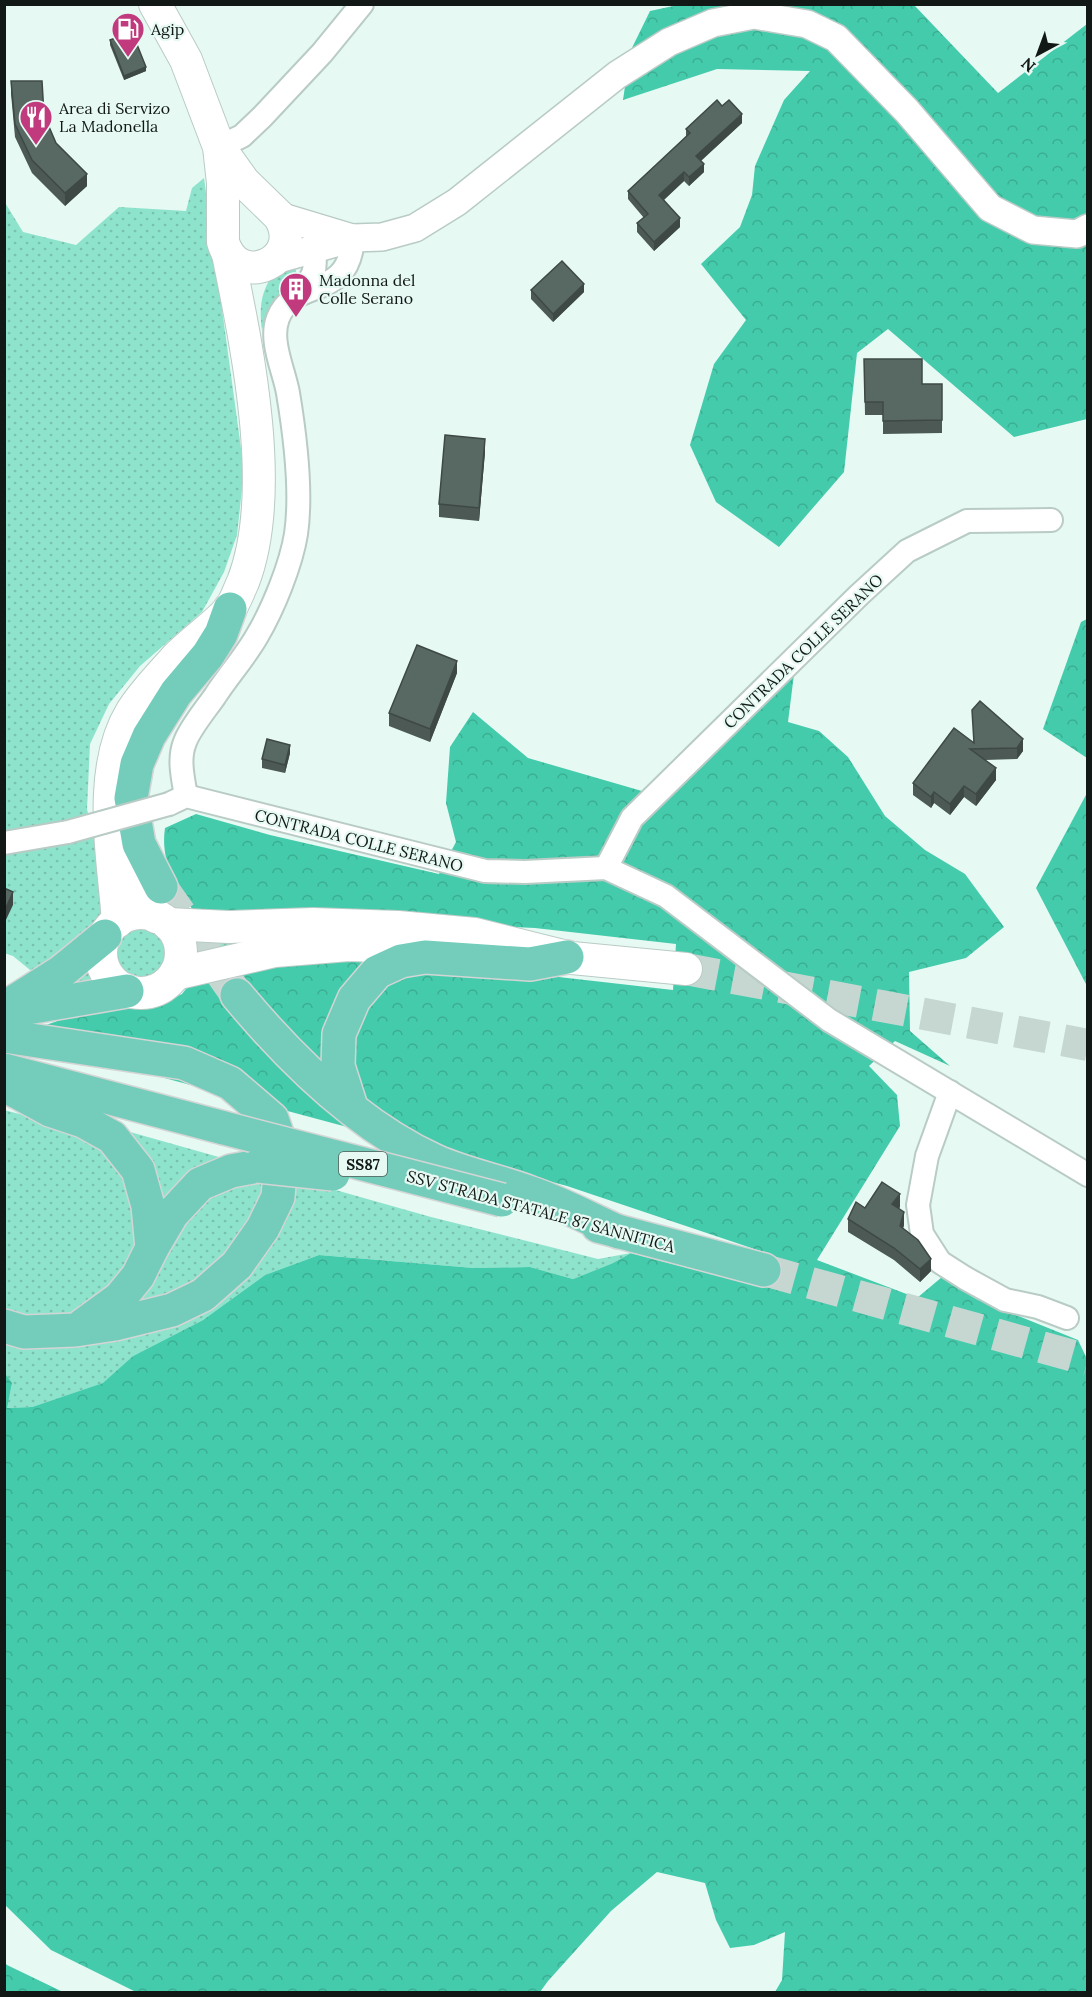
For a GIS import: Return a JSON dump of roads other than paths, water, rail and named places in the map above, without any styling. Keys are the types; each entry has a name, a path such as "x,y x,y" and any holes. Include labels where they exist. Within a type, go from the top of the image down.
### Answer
{"main road":[{"path":"4,1010 127,991 149,992 168,983 175,974 180,962 180,948 176,935 162,909 139,844 131,798 138,764 149,736 176,693 208,655 221,634 243,580 251,551 258,500 258,454 244,333 226,241 219,147 186,60 155,6"},
{"path":"219,147 244,182 283,223 286,238 284,247 268,263 247,309 244,333"},
{"path":"268,263 243,266 226,241 229,216 240,207 255,204 273,212"},
{"path":"127,991 116,984 105,968 101,949 112,928 111,784 116,747 131,712 154,683 179,655 230,609"},
{"path":"111,833 133,877 162,909"},
{"path":"4,1010 61,972 112,928 137,914 162,909 229,927 313,924 398,927 475,934 567,957"},
{"path":"175,974 275,951 349,945 427,947 567,957 686,969"},
{"path":"351,1107 338,1066 339,1034 354,999 377,972 401,961 425,957 530,964 567,957"},
{"path":"237,995 274,1039 312,1076 385,1135 437,1162 533,1193 619,1232"},
{"path":"4,1036 184,1063 230,1083 272,1119 282,1148 278,1197 263,1228 237,1265 203,1295 172,1310 115,1324 75,1330 24,1332 4,1326"},
{"name":"SSV STRADA STATALE 87 SANNITICA","path":"4,1070 764,1270"},
{"path":"4,1085 50,1110"},
{"path":"4,1097 83,1121 112,1137 138,1170 148,1206 152,1248"},
{"path":"75,1330 120,1298 138,1276 172,1214 200,1184 231,1170 258,1166 323,1172 407,1192 502,1200"}],"street":[{"path":"219,147 242,136 262,117 322,52 362,4"},
{"path":"268,263 353,238 382,237 415,228 457,202 617,75 669,42 713,23 754,15 807,24 836,38 907,111 990,208 1033,230 1077,234 1088,228"},
{"path":"273,212 353,238"},
{"path":"299,294 334,281 346,268 352,253 353,238"},
{"path":"178,800 185,741 257,636 285,576 296,535 299,490 288,393 275,335 277,319 283,307 299,294 315,271 313,248"},
{"name":"CONTRADA COLLE SERANO","path":"606,868 632,819 859,594 907,550 967,521 1051,520"},
{"name":"CONTRADA COLLE SERANO","path":"4,843 68,832 178,800 485,871 525,872 606,868 666,896 829,1020 1088,1175"},
{"path":"950,1092 927,1156 921,1185 918,1205 922,1234 940,1262 965,1278 1005,1300 1038,1307 1067,1318"}],"tunnel":[{"path":"161,887 237,995"},
{"path":"686,969 1088,1045"},
{"path":"764,1270 1088,1360"}],"place":[{"name":"Agip","path":"128,58"},
{"name":"Area di Servizo La Madonella","path":"36,146"},
{"name":"Madonna del Colle Serano","path":"296,318"}]}
